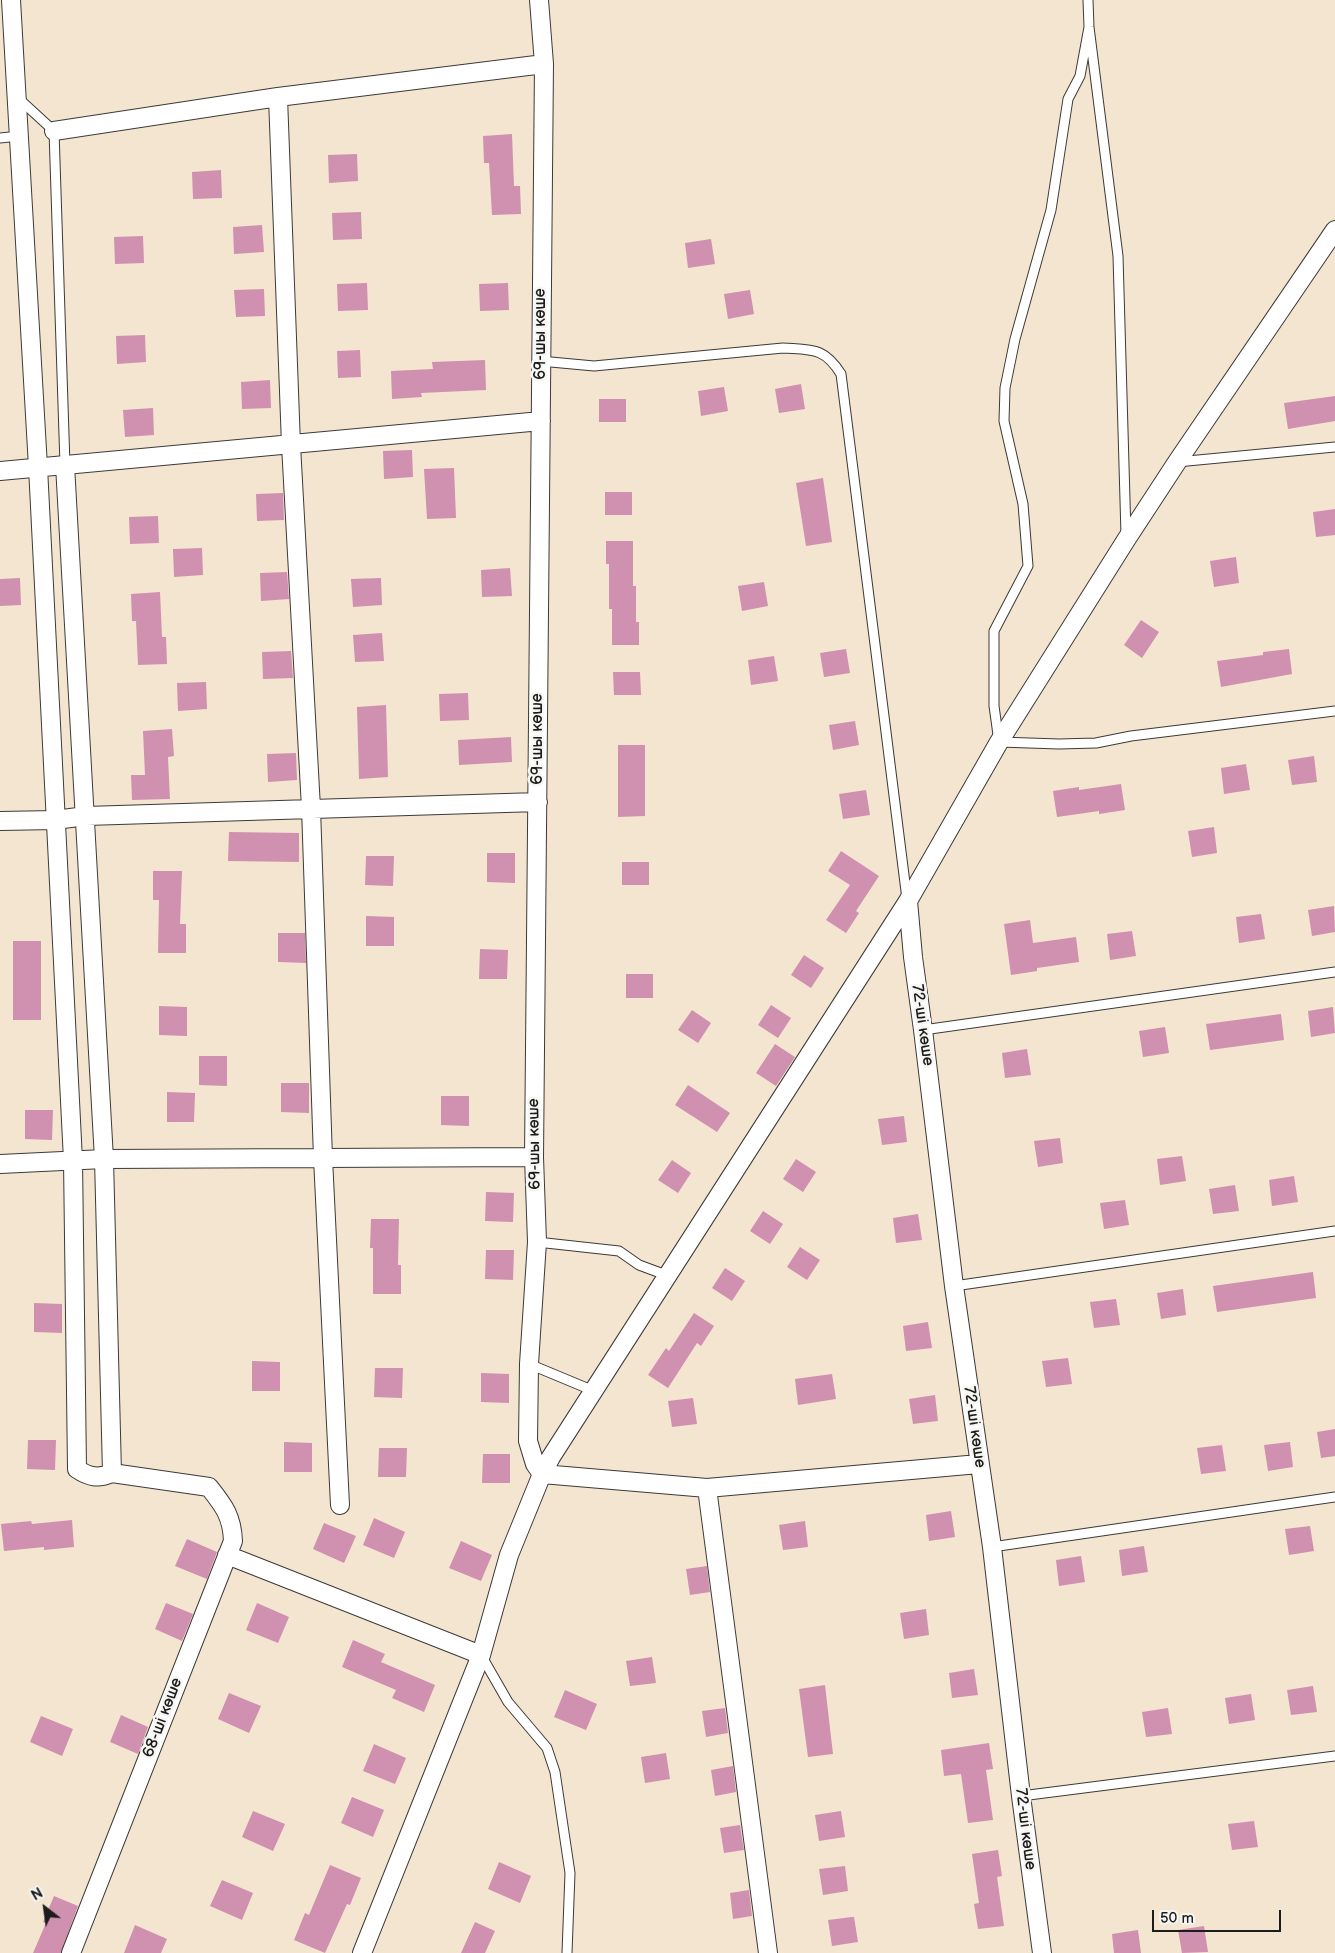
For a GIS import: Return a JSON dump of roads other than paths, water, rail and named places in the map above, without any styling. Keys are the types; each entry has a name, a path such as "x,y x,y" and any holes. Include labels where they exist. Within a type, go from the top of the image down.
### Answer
{"street":[{"path":"11,0 38,467 73,1160 77,1470 88,1477 102,1478 112,1473 104,1159 65,465"},
{"name":"69-шы көше","path":"539,0 544,64 534,1157 538,1242 529,1364 528,1441 535,1464 542,1474"},
{"path":"54,131 278,97 544,64"},
{"path":"278,97 291,446 312,808 323,1158 340,1505"},
{"path":"362,1953 481,1655 509,1555 542,1474 551,1457 666,1275 908,901 999,742 1126,540 1335,230"},
{"path":"0,471 291,446 541,421"},
{"path":"0,821 312,808 538,802"},
{"name":"72-ші көше","path":"908,901 913,958 924,1030 954,1286 992,1547 1021,1796 1042,1953"},
{"path":"0,1164 104,1159 534,1157"},
{"path":"542,1474 707,1488 979,1464"},
{"name":"68-ші көше","path":"71,1953 233,1541 232,1524 224,1506 209,1487 112,1473"},
{"path":"707,1488 768,1953"},
{"path":"227,1555 481,1655"}],"lane":[{"path":"1088,0 1089,27 1118,256 1126,540"},
{"path":"1089,27 1080,76 1068,99 1051,210 1014,339 1005,388 1004,421 1023,504 1028,566 994,631 994,706 999,742 1096,743 1131,736 1335,711"},
{"path":"18,98 54,131 65,465"},
{"path":"0,138 19,136"},
{"path":"540,361 594,366 783,348 823,353 834,362 841,374 908,901"},
{"path":"1177,462 1335,447"},
{"path":"924,1030 1335,972"},
{"path":"954,1286 1335,1231"},
{"path":"538,1242 619,1251 639,1265 666,1275"},
{"path":"529,1364 594,1391"},
{"path":"992,1547 1335,1497"},
{"path":"481,1655 508,1702 547,1748 555,1772 570,1873 567,1953"},
{"path":"1021,1796 1335,1756"}]}
